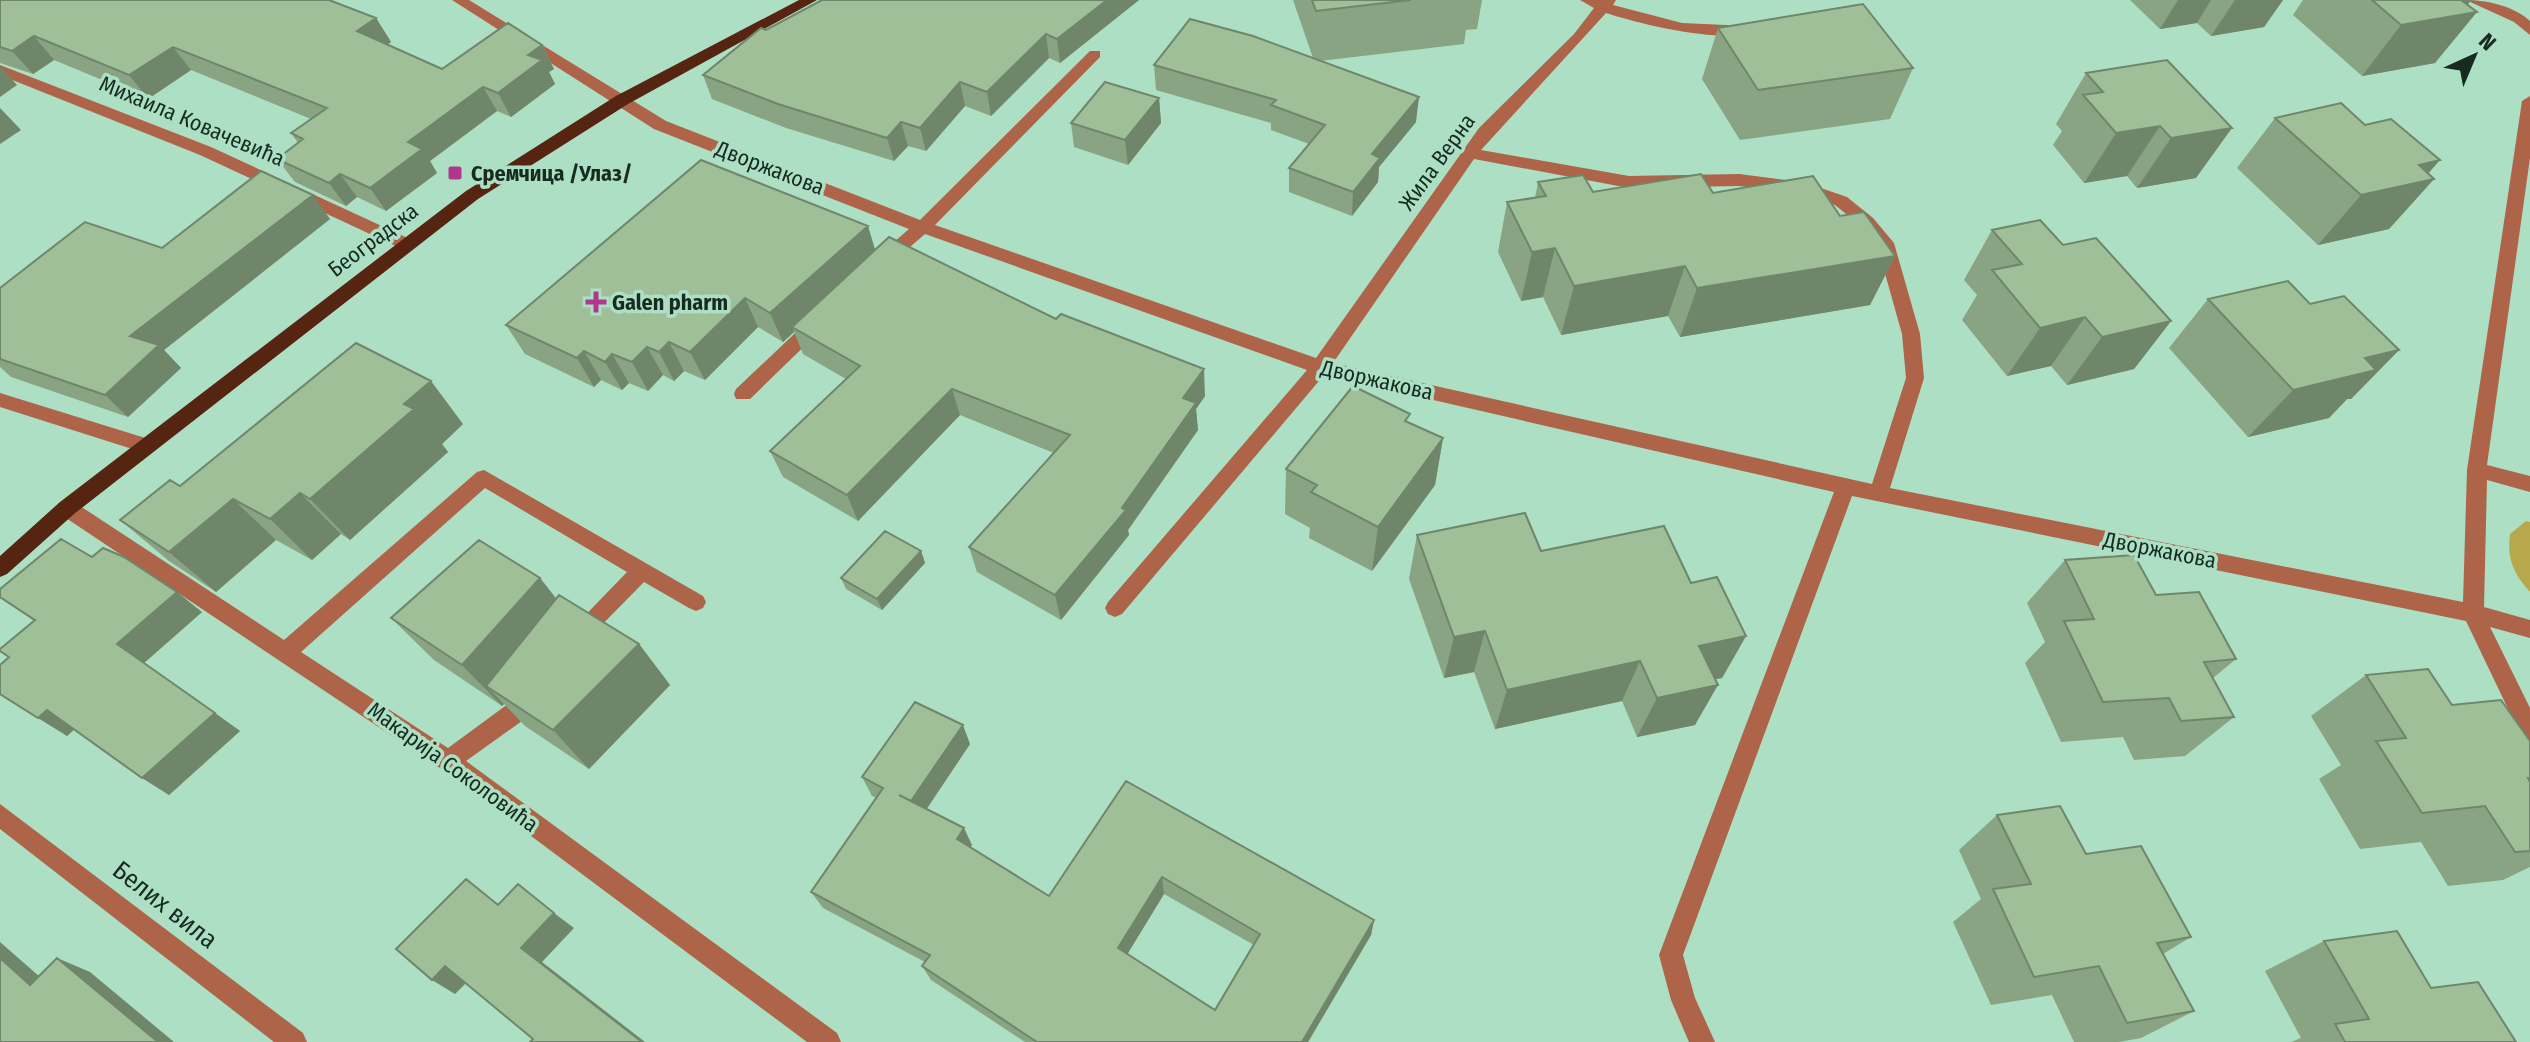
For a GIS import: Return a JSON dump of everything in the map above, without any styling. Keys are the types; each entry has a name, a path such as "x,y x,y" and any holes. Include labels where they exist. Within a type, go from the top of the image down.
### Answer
{"main road":[{"name":"Београдска","path":"0,568 67,508 406,244 520,163 622,100 810,0"}],"street":[{"name":"Дворжакова","path":"459,0 660,125 922,227 1320,367 1846,487 2473,613 2530,629"},
{"path":"2473,0 2526,21"},
{"path":"1599,2 1666,28 1696,32 1758,29"},
{"name":"Жила Верна","path":"1115,608 1320,367 1470,153 1504,110 1579,37 1599,2"},
{"path":"865,278 922,227 1095,54"},
{"name":"Михаила Ковачевића","path":"0,70 112,110 263,173 406,244"},
{"path":"2530,101 2526,163 2477,470 2473,613 2530,731"},
{"path":"1470,153 1629,182 1739,180 1803,188 1841,201 1867,222 1885,243 1911,334 1915,378 1879,493"},
{"path":"743,394 832,310"},
{"path":"0,400 148,446"},
{"path":"2477,470 2530,484"},
{"path":"287,651 484,478 696,602"},
{"path":"1702,1042 1683,1000 1671,955 1846,487"},
{"name":"Макарија Соколовића","path":"67,508 287,651 448,761 828,1042"},
{"path":"567,652 581,632 641,571"},
{"path":"448,761 521,709 545,681"},
{"name":"Белих вила","path":"0,815 294,1042"}],"shaded area":[{"path":"2526,521 2530,522 2530,592 2515,572 2509,551 2510,534"}],"building":[{"path":"0,0 329,0 376,18 357,31 442,69 508,23 542,45 528,55 542,60 498,93 483,87 408,142 422,149 370,188 340,174 329,183 277,159 303,139 291,133 327,108 173,47 129,75 34,36 12,51 0,47"},
{"path":"822,0 1107,0 1057,39 1046,34 987,92 960,82 920,128 901,122 887,138 778,104 703,75 761,28 766,30"},
{"path":"1312,0 1411,0 1316,11"},
{"path":"2372,0 2461,0 2477,12 2401,25"},
{"path":"1863,4 1913,68 1758,90 1718,28"},
{"path":"1190,19 1253,36 1419,97 1372,154 1380,158 1353,192 1289,168 1325,125 1271,105 1276,100 1154,65"},
{"path":"2167,60 2232,128 2171,138 2160,126 2116,133 2083,95 2103,92 2086,73"},
{"path":"1105,82 1159,98 1125,140 1071,123"},
{"path":"2341,103 2365,125 2391,119 2440,160 2419,165 2434,179 2361,195 2275,118"},
{"path":"701,160 868,226 770,313 745,298 690,352 669,342 659,352 647,347 632,362 612,354 605,362 584,351 577,358 506,325"},
{"path":"261,171 313,195 130,336 159,345 105,395 0,359 0,288 85,222 162,248"},
{"path":"1701,174 1713,193 1813,176 1840,216 1864,212 1895,256 1697,288 1685,266 1574,286 1555,248 1532,252 1507,202 1546,196 1538,182 1583,175 1593,192"},
{"path":"2040,220 2063,245 2096,238 2171,321 2102,337 2085,317 2040,328 1992,270 2022,264 1992,230"},
{"path":"889,237 1056,319 1061,314 1204,369 1183,398 1196,403 1122,508 1126,510 1055,595 969,547 1070,435 952,389 847,495 770,451 860,366 792,327"},
{"path":"2288,281 2310,304 2344,296 2399,350 2365,358 2376,370 2293,390 2208,299"},
{"path":"356,343 431,381 404,404 414,409 310,499 300,493 270,519 233,499 169,552 120,520 170,480 180,486"},
{"path":"1353,386 1410,414 1405,421 1443,438 1378,527 1311,492 1317,485 1286,469"},
{"path":"1525,513 1541,551 1664,526 1691,583 1717,577 1746,636 1699,646 1718,685 1657,698 1640,661 1507,690 1485,631 1454,637 1417,535"},
{"path":"885,531 921,551 877,599 841,578"},
{"path":"61,539 92,557 103,548 124,557 177,592 117,644 215,713 142,778 47,710 38,718 0,694 0,665 9,657 0,649 35,620 0,597 0,589"},
{"path":"479,540 540,578 462,665 391,618"},
{"path":"2134,555 2156,595 2199,592 2236,659 2204,662 2234,717 2181,721 2169,698 2103,702 2064,621 2094,619 2065,560"},
{"path":"559,595 639,644 553,730 486,686"},
{"path":"2428,669 2452,705 2501,700 2530,741 2530,851 2515,852 2485,806 2422,813 2376,741 2406,738 2366,675"},
{"path":"915,702 963,725 911,801 899,795 964,828 957,839 1049,896 1126,781 1374,920 1302,1042 1037,1042 922,966 930,955 811,892 883,788 862,777","holes":["1162,877 1260,934 1215,1010 1118,948"]},
{"path":"2060,806 2086,854 2141,846 2191,937 2157,943 2194,1011 2127,1023 2099,966 2034,977 1993,889 2031,884 1997,815"},
{"path":"466,879 498,905 518,884 554,913 521,948 642,1042 530,1042 533,1039 445,966 432,980 396,949"},
{"path":"2397,931 2431,988 2478,982 2516,1042 2345,1042 2335,1024 2369,1019 2324,941"},
{"path":"0,958 30,985 57,958 158,1042 0,1042"}],"place":[{"name":"Сремчица /Улаз/","path":"455,173"},
{"name":"Galen pharm","path":"596,302"}]}
